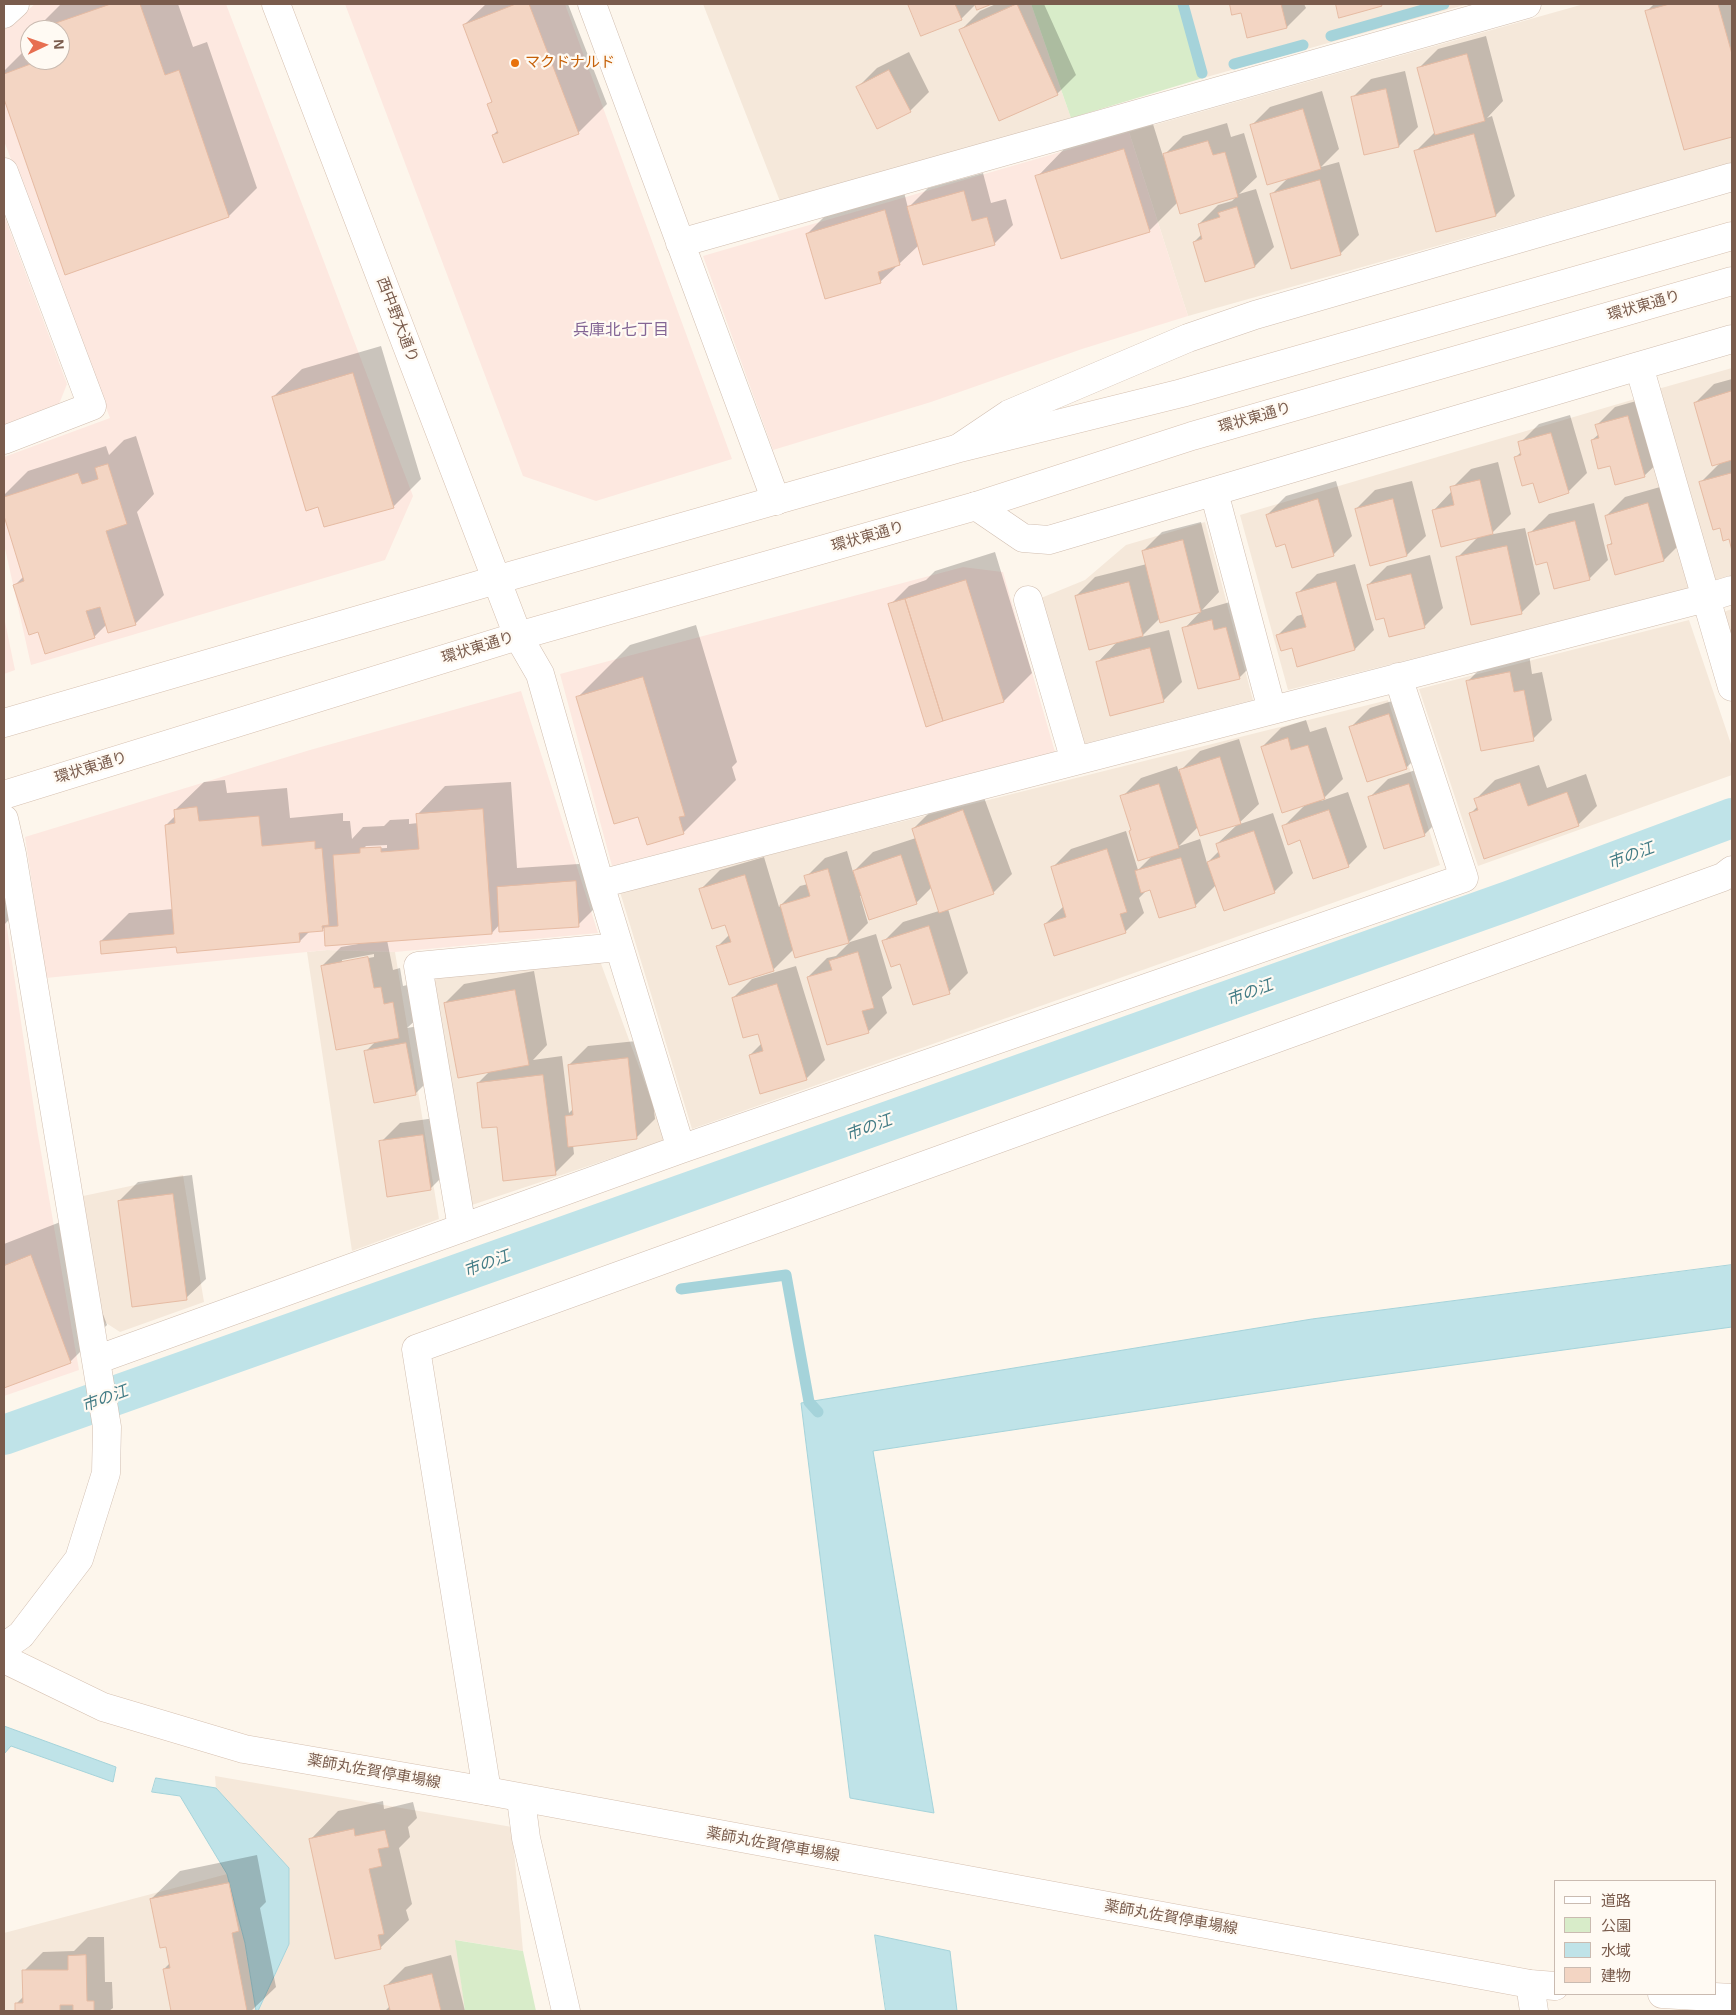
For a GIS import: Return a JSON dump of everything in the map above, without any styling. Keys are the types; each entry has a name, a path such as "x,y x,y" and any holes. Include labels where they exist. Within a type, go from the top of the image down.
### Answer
{"street":[{"path":"4,14 15,4"},
{"name":"西中野大通り","path":"276,4 518,636 540,674 600,884 681,1149"},
{"path":"680,243 1516,5"},
{"path":"600,6 680,243 776,501"},
{"path":"4,172 92,406 4,440"},
{"path":"956,449 1009,414 1188,338 1255,315 1732,178"},
{"path":"4,723 956,449 1182,393 1732,236"},
{"name":"環状東通り","path":"4,795 518,636 976,506 1192,436 1732,281"},
{"path":"976,506 1023,538 1049,540 1732,339"},
{"path":"1639,366 1732,687"},
{"path":"1214,492 1272,710"},
{"path":"600,884 1732,590"},
{"path":"1028,600 1075,761"},
{"path":"97,1366 462,1228 681,1149 1464,878 1398,677"},
{"path":"4,819 12,854 107,1428 106,1473 79,1558 21,1635 4,1648"},
{"path":"487,1792 416,1350 1713,880 1732,870"},
{"path":"462,1228 418,966 619,947"},
{"name":"薬師丸佐賀停車場線","path":"4,1659 103,1706 244,1749 1542,1985"},
{"path":"521,1799 526,1838 566,2011"},
{"path":"1534,2011 1542,1985"},
{"path":"1680,1995 1732,1998"}],"shaded area":[{"path":"35,4 226,4 413,496 385,560 31,665 4,544 4,457 110,418 4,141 4,30"},
{"path":"345,4 565,4 732,459 596,501 523,476"},
{"path":"703,4 1031,4 1071,118 781,204"},
{"path":"1183,4 1468,4 1203,78"},
{"path":"1584,4 1732,4 1732,163 1188,316 1129,132"},
{"path":"1129,132 1188,316 1082,349 931,402 773,450 703,256"},
{"path":"4,215 67,384 59,404 4,425"},
{"path":"1732,368 1732,576 1715,581 1658,389"},
{"path":"1635,399 1691,589 1288,690 1240,515"},
{"path":"1205,522 1253,700 1083,744 1041,598 1085,580 1126,545"},
{"path":"963,567 1003,572 1055,752 612,866 560,674"},
{"path":"1732,609 1732,649 1720,613"},
{"path":"4,617 15,670 4,674"},
{"path":"1689,620 1732,747 1732,775 1478,866 1419,689"},
{"path":"521,691 598,933 395,952 327,950 46,978 25,837 310,750"},
{"path":"1388,700 1440,865 692,1129 620,892"},
{"path":"4,908 37,1129 79,1370 4,1396"},
{"path":"327,950 395,952 439,1219 352,1251 307,952"},
{"path":"600,961 666,1140 469,1206 434,977"},
{"path":"183,1175 204,1302 120,1332 103,1321 83,1196"},
{"path":"215,1776 512,1827 523,1951 456,1940 465,2011 258,2011 289,1944 289,1869 216,1788"},
{"path":"227,1874 245,1943 256,2011 4,2011 4,1933"}],"green space":[{"path":"1031,4 1183,4 1203,78 1071,118"},
{"path":"455,1940 523,1951 536,2011 465,2011"}],"water":[{"path":"1732,1265 1732,1327 1344,1380 873,1451 934,1813 850,1798 801,1403 1312,1319"},
{"path":"4,1726 116,1767 113,1782 11,1746 4,1754"},
{"path":"156,1778 216,1788 289,1868 289,1944 258,2011 256,2011 245,1943 227,1874 180,1796 152,1792"},
{"path":"875,1935 950,1951 957,2011 886,2011"}],"building":[{"path":"111,4 140,4 165,75 179,70 229,217 65,275 4,99 4,74 20,68 20,70 70,70 70,20 65,20"},
{"name":"マクドナルド","path":"516,4 529,4 579,134 503,163 492,135 498,133 487,104 492,102 463,25"},
{"path":"908,4 955,4 962,20 921,36"},
{"path":"975,4 992,4 977,10"},
{"path":"1017,4 1058,95 999,121 959,30"},
{"path":"1230,4 1281,4 1287,28 1247,38 1241,13 1232,15"},
{"path":"1336,4 1381,4 1382,6 1339,18"},
{"path":"1670,4 1718,4 1732,54 1732,137 1684,150 1645,11"},
{"path":"1467,54 1485,121 1435,135 1417,68"},
{"path":"889,70 911,112 877,129 856,87"},
{"path":"1386,89 1399,147 1364,155 1351,97"},
{"path":"1303,109 1321,169 1267,185 1250,125"},
{"path":"1474,134 1496,216 1436,232 1414,151"},
{"path":"1208,141 1213,155 1225,152 1238,197 1180,214 1163,154"},
{"path":"1124,149 1150,232 1061,259 1035,176"},
{"path":"1320,180 1341,255 1291,269 1270,194"},
{"path":"964,191 972,221 987,217 995,245 923,265 907,207"},
{"path":"1237,207 1255,267 1205,282 1193,242 1202,239 1198,224 1220,217 1218,213"},
{"path":"885,210 900,265 878,272 881,283 825,299 806,234"},
{"path":"353,373 394,508 324,527 318,507 306,511 272,397"},
{"path":"1732,391 1732,460 1712,466 1694,403"},
{"path":"1628,416 1645,477 1615,485 1610,466 1598,469 1591,440 1599,438 1595,425"},
{"path":"1551,433 1569,493 1539,503 1533,483 1522,486 1514,457 1521,455 1518,442"},
{"path":"108,464 127,524 106,531 136,625 108,633 100,607 86,611 95,638 45,654 38,632 29,635 13,585 24,581 4,516 4,497 78,473 82,484 98,479 95,468"},
{"path":"1732,473 1732,551 1729,539 1723,541 1720,528 1713,530 1699,482"},
{"path":"1480,480 1493,534 1441,547 1432,510 1454,505 1450,487"},
{"path":"1318,499 1334,556 1292,568 1285,544 1276,547 1266,515"},
{"path":"1393,499 1407,556 1370,566 1355,509"},
{"path":"1648,503 1664,561 1615,575 1607,545 1612,544 1605,516"},
{"path":"1575,521 1590,580 1554,589 1547,562 1536,565 1528,533"},
{"path":"1183,540 1201,612 1160,623 1142,551"},
{"path":"1507,546 1522,614 1471,625 1456,557"},
{"path":"1411,574 1425,628 1389,637 1384,618 1376,620 1367,585"},
{"path":"966,580 1004,702 943,721 905,599"},
{"path":"1129,582 1143,636 1089,650 1075,596"},
{"path":"1336,582 1355,650 1297,667 1292,648 1281,651 1276,635 1306,627 1296,593"},
{"path":"905,599 943,721 926,727 888,604"},
{"path":"1212,620 1214,630 1226,627 1240,679 1198,689 1182,628"},
{"path":"1150,648 1164,702 1110,716 1096,662"},
{"path":"1510,672 1514,692 1524,690 1534,741 1481,751 1466,681"},
{"path":"643,677 685,816 679,817 684,834 647,845 638,817 614,824 576,697"},
{"path":"1389,714 1407,769 1367,782 1349,727"},
{"path":"1288,738 1291,750 1308,745 1325,799 1282,813 1261,747"},
{"path":"1220,757 1241,824 1200,836 1179,770"},
{"path":"1520,783 1528,806 1567,792 1579,826 1484,859 1469,813 1478,810 1474,799"},
{"path":"1159,784 1179,848 1138,861 1129,831 1131,830 1120,796"},
{"path":"1409,784 1425,836 1384,849 1368,797"},
{"path":"197,807 199,821 259,816 262,846 315,841 315,849 322,848 329,925 322,926 323,931 299,933 300,942 177,953 176,947 101,954 100,941 174,934 165,825 175,823 174,810"},
{"path":"483,809 492,934 325,946 324,927 338,926 333,855 360,853 360,848 381,847 381,852 419,849 416,814"},
{"path":"963,810 994,894 939,913 912,829"},
{"path":"1329,810 1349,867 1313,879 1300,840 1288,845 1282,826"},
{"path":"1254,831 1275,893 1224,911 1207,862 1220,857 1216,844"},
{"path":"1107,849 1127,912 1120,914 1126,933 1054,956 1044,924 1066,917 1051,867"},
{"path":"901,855 917,904 869,920 853,871"},
{"path":"1181,858 1196,907 1159,918 1150,890 1141,893 1135,871"},
{"path":"828,869 849,943 795,958 780,905 810,896 804,876"},
{"path":"745,875 774,971 729,985 716,946 731,942 725,925 712,929 699,889"},
{"path":"576,881 579,927 499,932 497,887"},
{"path":"929,926 950,994 913,1005 900,964 891,967 882,941"},
{"path":"858,952 874,1008 862,1011 869,1033 827,1045 807,977 832,970 829,961"},
{"path":"368,957 374,988 381,987 384,1004 393,1002 399,1038 336,1050 321,966"},
{"path":"777,984 807,1080 760,1094 749,1055 763,1051 758,1034 743,1038 732,998"},
{"path":"515,990 529,1065 458,1078 444,1003"},
{"path":"406,1043 416,1095 374,1103 364,1051"},
{"path":"628,1058 637,1139 568,1147 565,1116 573,1115 568,1065"},
{"path":"543,1075 556,1175 503,1181 497,1127 482,1128 477,1083"},
{"path":"423,1135 431,1190 387,1197 379,1141"},
{"path":"173,1194 187,1300 132,1307 118,1201"},
{"path":"31,1255 71,1363 4,1388 4,1266"},
{"path":"354,1829 355,1836 385,1830 389,1847 378,1849 382,1866 369,1869 384,1934 378,1935 381,1949 335,1959 309,1839"},
{"path":"229,1883 239,1931 232,1933 247,2011 171,2011 163,1969 170,1968 166,1947 160,1948 150,1899"},
{"path":"86,1955 87,2001 94,2001 94,2011 73,2011 73,2005 60,2005 60,2011 15,2011 15,2003 23,2003 22,1970 68,1970 68,1956"},
{"path":"432,1974 441,2011 385,2011 390,2010 384,1986"}],"waterway":[{"path":"1183,4 1202,73"},
{"path":"1331,36 1444,4"},
{"path":"1234,64 1303,45"},
{"name":"市の江","path":"4,1435 1511,900 1732,818"},
{"path":"681,1289 786,1275 809,1402 818,1412"}],"place":[{"name":"マクドナルド","path":"515,63"}],"district":[{"name":"兵庫北七丁目","path":"621,331"}]}
